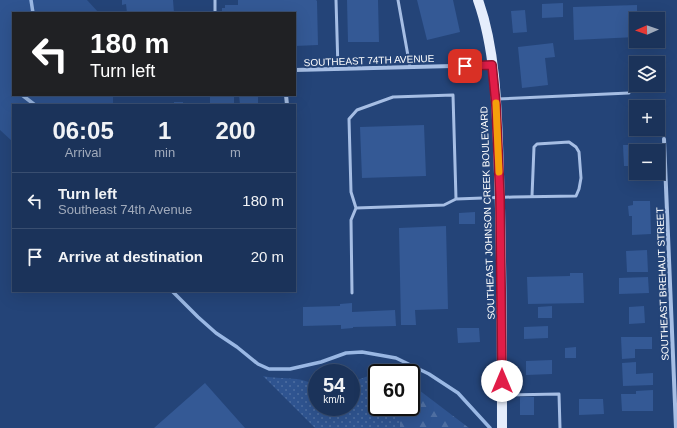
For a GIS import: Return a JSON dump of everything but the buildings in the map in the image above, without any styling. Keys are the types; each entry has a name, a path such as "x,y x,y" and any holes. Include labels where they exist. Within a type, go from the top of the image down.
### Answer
{"main road":[{"name":"SOUTHEAST JOHNSON CREEK BOULEVARD","path":"478,0 486,29 492,65 495,99 500,197 502,428"}],"street":[{"name":"SOUTHEAST 74TH AVENUE","path":"296,70 492,65"},
{"name":"SOUTHEAST BREHAUT STREET","path":"664,139 676,428"}],"lane":[{"path":"215,0 215,12"},
{"path":"336,0 338,69"},
{"path":"398,0 410,67"},
{"path":"495,99 629,93"},
{"path":"352,293 350,220 356,208 351,192 350,119 357,110 393,97 453,95 456,199"},
{"path":"356,208 444,205 456,199 576,196 581,178 579,152 576,147 569,142 537,144 534,147 532,196"},
{"path":"502,400 559,394 560,428"}],"green space":[{"path":"0,0 87,0 98,12 12,12 12,96 113,96 113,104 12,104 12,141 0,130"},
{"path":"263,376 296,379 308,382 308,416 360,416 360,379 368,376 368,416 400,416 400,428 315,428"},
{"path":"420,391 469,428 400,428 400,416 420,416"}],"waterway":[{"path":"31,0 33,12"},
{"path":"23,96 34,104"},
{"path":"173,292 216,333 237,347 258,364 269,369 290,369 321,362 346,353 362,352 396,358 429,374 458,393 490,428"}],"slow traffic":[{"path":"496,103 499,172"}],"route":[{"path":"465,66 492,65 496,105 500,197 502,381"}]}
